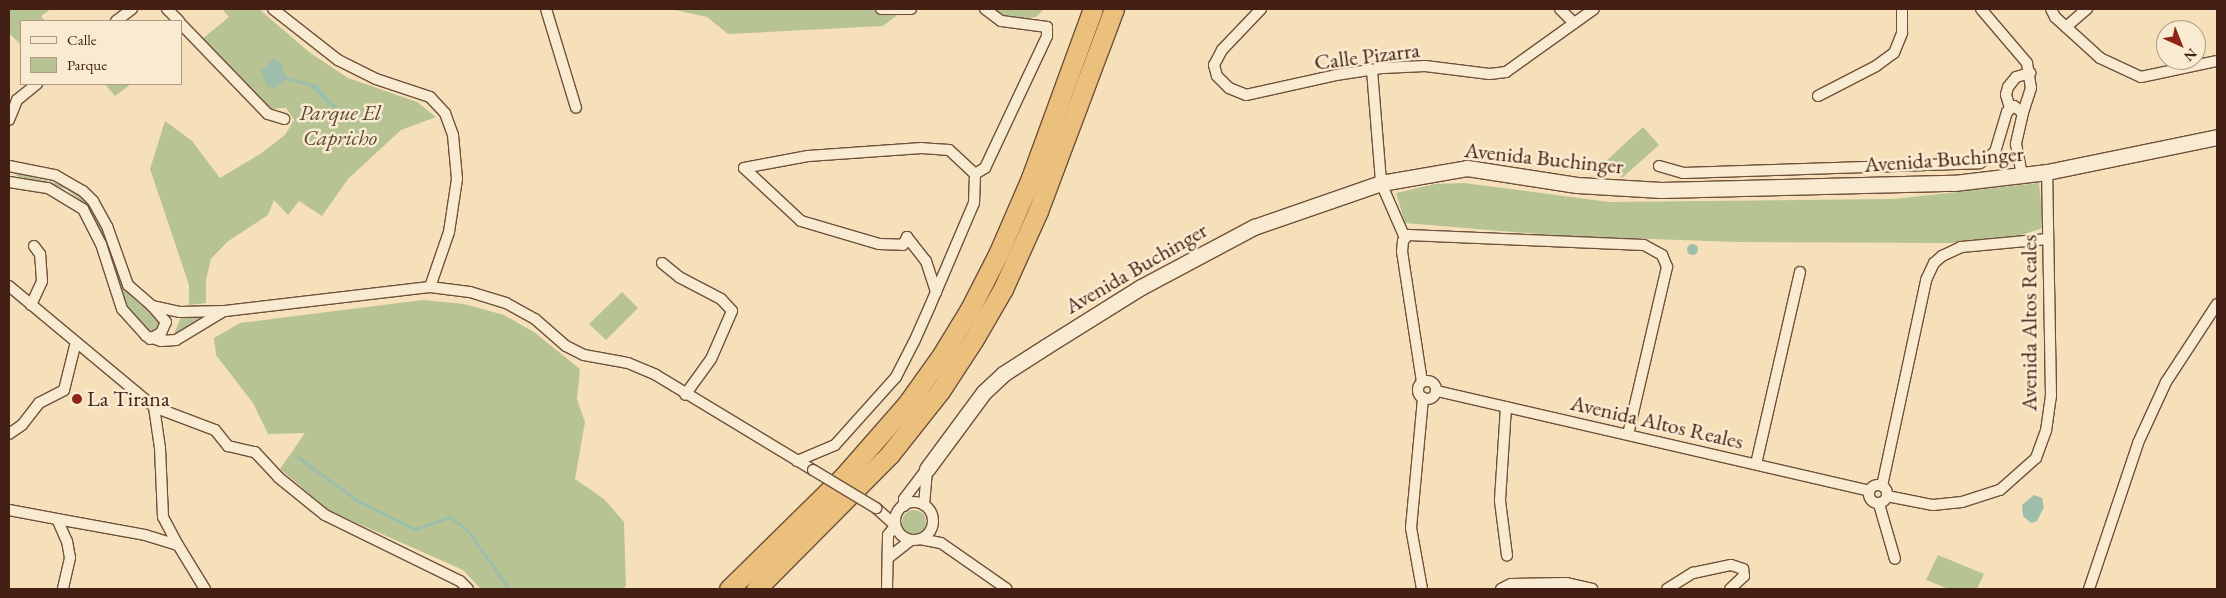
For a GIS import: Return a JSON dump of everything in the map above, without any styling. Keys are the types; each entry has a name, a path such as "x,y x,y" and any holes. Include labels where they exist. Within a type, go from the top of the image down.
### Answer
{"highway":[{"path":"729,589 844,476 906,404 970,309 1028,186 1093,9"},
{"path":"756,589 890,454 940,391 974,339 1003,289 1038,211 1114,9"}],"street":[{"path":"117,20 132,9"},
{"path":"167,9 178,20"},
{"path":"274,9 338,60 376,79 430,97 445,113 453,135 456,179 449,232 430,287"},
{"path":"546,9 576,108"},
{"path":"881,9 911,9"},
{"path":"975,174 985,168 1047,36 1047,27 1001,21 985,9"},
{"name":"Calle Pizarra","path":"1261,9 1222,50 1214,66 1217,76 1229,88 1246,95 1372,70 1425,66 1490,74 1506,72 1594,9"},
{"path":"1560,9 1574,23"},
{"path":"1818,96 1876,66 1894,53 1902,33 1902,9"},
{"path":"1981,9 2024,58 2030,73 2032,88 2023,113 2016,144 2022,175"},
{"path":"2051,9 2066,27 2100,58 2141,76 2217,61"},
{"path":"2066,27 2087,9"},
{"path":"182,25 268,114 284,119"},
{"path":"1372,70 1381,183 1405,238 1402,252 1422,382 1418,388 1423,398 1411,528 1422,589"},
{"path":"1659,166 1682,174 1980,163 1995,152 2010,108 2006,95 2012,80 2030,73"},
{"path":"9,120 17,100 37,85"},
{"path":"2010,108 2019,107 2023,113"},
{"name":"Avenida Buchinger","path":"902,507 904,499 984,392 1003,374 1141,287 1254,227 1381,183 1467,168 1577,185 1661,190 1926,184 2047,172 2217,137"},
{"path":"797,461 834,445 888,388 903,365 936,292 974,203 975,174 949,150 922,148 808,156 744,168 761,186 802,221 879,244 903,245 907,237 926,261 936,292"},
{"path":"761,186 765,164"},
{"path":"9,166 55,175 83,191 93,201 107,226 126,280 138,297 152,306 166,322 161,333 150,339"},
{"name":"Avenida Altos Reales","path":"1887,496 1933,504 1962,502 2000,490 2036,458 2046,431 2051,396 2047,172"},
{"path":"9,182 48,188 75,201 83,209 101,244 122,309 150,339 176,340 225,311"},
{"path":"1405,238 1416,233 1649,246 1662,255 1667,267 1628,434"},
{"path":"1879,504 1887,496 1882,486 1926,280 1934,263 1947,253 1961,248 2048,239"},
{"path":"31,305 42,281 40,254 34,246"},
{"path":"662,263 679,277 721,299 732,311 711,359 685,395"},
{"path":"1756,464 1800,272"},
{"path":"9,286 154,407 215,430 228,446 255,452 278,477 324,515 460,581 468,589"},
{"path":"152,306 180,312 225,311 430,287 470,292 506,304 535,318 566,346 584,355 628,363 656,375 685,395 876,508 895,525 902,536 915,540 941,543"},
{"path":"2088,589 2138,442 2162,390 2186,348 2217,304"},
{"path":"9,434 22,425 39,403 64,390 76,342"},
{"path":"1422,382 1432,382 1436,391 1433,397 1423,398"},
{"name":"Avenida Altos Reales","path":"1436,391 1869,491"},
{"path":"154,407 160,448 164,517 204,589"},
{"path":"1506,407 1500,501 1507,556"},
{"name":"Avenida Buchinger","path":"924,506 923,484 927,468"},
{"path":"1879,504 1870,500 1869,491 1873,486 1882,486"},
{"path":"876,508 902,507 912,502 924,506 932,517 932,526 941,543 1007,589"},
{"path":"1879,504 1894,559"},
{"path":"887,589 888,535 895,525 902,507"},
{"path":"9,510 145,535 178,545"},
{"path":"56,520 67,541 70,558 63,589"},
{"path":"888,558 932,526"},
{"path":"1667,589 1693,573 1731,565 1743,569 1744,576 1730,589"},
{"path":"1501,589 1511,584 1567,583 1592,589"}],"green space":[{"path":"9,9 51,9 41,16 44,20 20,20 20,44 9,33"},
{"name":"Parque El Capricho","path":"222,9 259,9 309,52 348,78 417,102 436,117 401,130 348,179 322,216 299,201 288,215 274,200 268,215 227,242 211,259 206,280 206,303 189,305 189,285 150,169 165,121 192,141 220,178 260,154 285,135 294,120 286,108 269,109 201,40 229,17"},
{"path":"671,9 905,9 883,26 728,34 707,17"},
{"path":"992,9 1044,9 1036,17 1019,19 1001,18"},
{"path":"106,85 130,85 115,96"},
{"path":"1643,127 1659,145 1622,178 1606,161"},
{"path":"17,173 67,186 90,205 103,228 120,280 138,303 157,315 162,325 155,332 149,333 128,312 96,222 83,202 66,189 16,176"},
{"path":"1464,183 1609,202 1894,199 2039,183 2043,228 2006,240 1948,243 1738,242 1564,236 1405,223 1396,193 1435,184"},
{"path":"622,292 638,308 606,340 589,324"},
{"path":"423,300 464,304 504,315 534,332 580,369 577,399 585,422 575,479 604,499 624,522 626,586 623,589 481,589 463,570 330,511 280,469 305,433 268,434 253,403 216,355 214,338 240,323"},
{"path":"207,315 175,335 174,334 181,317"},
{"path":"914,510 922,514 926,522 922,530 914,534 906,530 902,522 906,514"},
{"path":"1938,555 1984,574 1977,589 1949,589 1926,580"}],"shaded area":[{"path":"274,58 281,63 286,77 317,85 332,103 345,112 347,118 338,121 334,109 309,86 285,80 275,88 267,86 261,71"},
{"path":"1692,243 1698,249 1692,255 1686,249"},
{"path":"2034,495 2042,498 2044,507 2037,521 2031,523 2023,516 2022,505"}],"waterway":[{"path":"298,457 357,500 415,529 450,517 468,530 509,589"}],"place":[{"name":"La Tirana","path":"77,399"}]}
